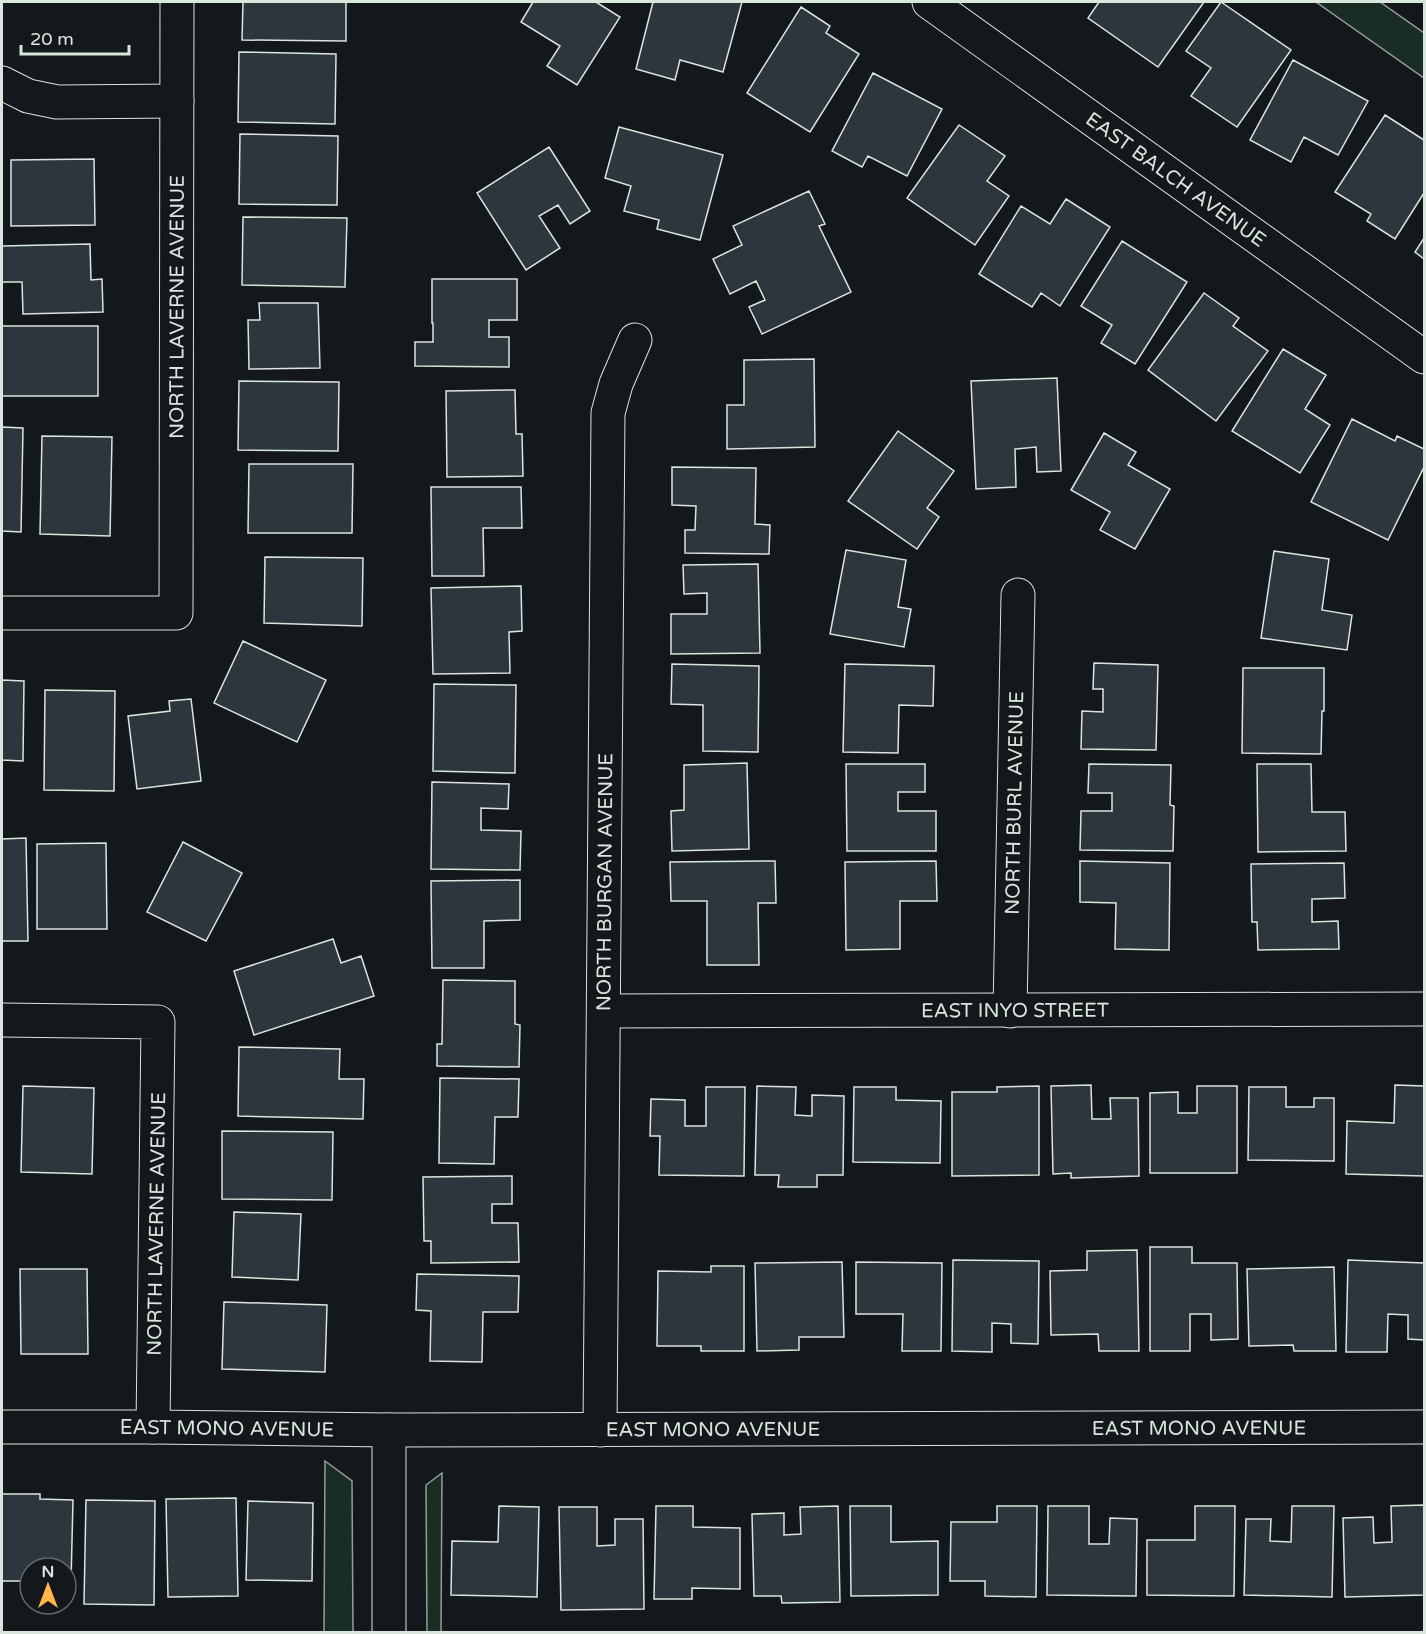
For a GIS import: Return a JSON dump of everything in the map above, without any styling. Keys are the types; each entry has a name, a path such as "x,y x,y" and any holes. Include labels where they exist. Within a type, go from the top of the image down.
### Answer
{"street":[{"name":"NORTH LAVERNE AVENUE","path":"2,613 176,613 177,2"},
{"name":"EAST BALCH AVENUE","path":"929,2 1425,357"},
{"path":"2,83 28,96 57,102 177,101"},
{"name":"NORTH BURGAN AVENUE","path":"600,1430 608,413 616,384 635,340"},
{"name":"NORTH BURL AVENUE","path":"1010,1011 1018,595"},
{"name":"EAST INYO STREET","path":"604,1011 1425,1009"},
{"name":"NORTH LAVERNE AVENUE","path":"2,1020 158,1022 153,1427"},
{"name":"EAST MONO AVENUE","path":"2,1427 600,1430 1425,1427"},
{"path":"389,1430 389,1632"}],"green space":[{"path":"1316,2 1380,2 1424,33 1424,78"},
{"path":"325,1461 352,1481 353,1632 324,1632"},
{"path":"442,1473 441,1632 427,1632 426,1485"}],"building":[{"path":"243,2 346,2 346,41 242,40"},
{"path":"533,2 596,2 620,17 577,85 547,66 560,46 521,22"},
{"path":"653,2 742,2 723,72 680,60 675,80 636,69"},
{"path":"1099,2 1204,2 1158,67 1088,18"},
{"path":"1221,2 1291,50 1237,127 1191,96 1211,68 1186,51"},
{"path":"801,7 830,26 826,33 859,54 810,132 747,93"},
{"path":"239,52 336,54 335,124 238,122"},
{"path":"1293,60 1368,101 1338,155 1304,137 1291,162 1250,140"},
{"path":"873,73 942,109 907,176 868,156 862,167 832,151"},
{"path":"1385,115 1424,140 1424,193 1395,239 1367,221 1371,214 1335,192"},
{"path":"959,125 1005,156 987,181 1009,196 975,245 907,198"},
{"path":"619,127 723,155 700,240 657,229 659,220 624,211 631,186 605,178"},
{"path":"240,134 338,136 337,205 239,204"},
{"path":"549,147 590,211 570,224 558,205 539,216 560,248 526,270 477,193"},
{"path":"94,159 95,225 11,226 11,160"},
{"path":"809,191 825,224 819,226 851,292 762,334 749,307 765,300 756,281 730,294 713,259 742,245 733,226"},
{"path":"1066,199 1110,227 1060,306 1041,293 1032,307 979,274 1021,206 1050,224"},
{"path":"243,217 347,218 345,287 242,285"},
{"path":"1424,238 1424,259 1415,252"},
{"path":"1122,241 1187,282 1135,364 1101,343 1112,325 1081,306"},
{"path":"90,244 91,280 102,279 103,312 23,314 22,282 2,282 2,246"},
{"path":"432,279 517,279 517,320 489,320 489,337 509,337 509,367 415,366 415,342 433,342"},
{"path":"1204,293 1239,318 1233,326 1268,351 1216,421 1148,370"},
{"path":"259,303 318,303 320,368 249,369 248,320 260,320"},
{"path":"2,326 98,326 98,396 2,396"},
{"path":"1283,349 1326,375 1305,409 1330,425 1300,473 1232,431"},
{"path":"814,359 815,447 727,449 727,405 744,405 744,360"},
{"path":"1057,378 1061,471 1037,472 1036,447 1015,449 1016,487 976,489 971,381"},
{"path":"239,381 339,382 338,451 238,450"},
{"path":"515,390 516,434 522,434 523,476 447,477 446,391"},
{"path":"1352,419 1395,441 1397,436 1424,449 1424,467 1388,540 1311,502"},
{"path":"2,427 23,428 21,532 2,531"},
{"path":"898,431 954,471 927,508 939,517 917,549 848,501"},
{"path":"1104,433 1136,452 1128,465 1170,489 1135,549 1100,530 1110,512 1071,490"},
{"path":"42,436 112,437 110,536 40,534"},
{"path":"249,464 353,464 352,533 248,533"},
{"path":"672,467 756,468 755,524 770,525 769,554 685,553 685,530 695,530 696,506 672,505"},
{"path":"431,487 521,487 522,528 483,528 484,576 432,576"},
{"path":"846,550 906,560 898,607 911,609 904,647 830,634"},
{"path":"1274,551 1329,559 1322,610 1352,615 1347,650 1261,638"},
{"path":"265,557 363,558 362,626 264,623"},
{"path":"758,564 760,653 671,654 671,614 707,614 707,593 684,594 683,565"},
{"path":"521,586 522,631 509,632 510,673 433,674 431,588"},
{"path":"243,641 326,680 297,742 214,703"},
{"path":"1094,663 1158,665 1156,750 1081,749 1082,711 1103,712 1103,689 1093,689"},
{"path":"672,664 759,666 758,752 703,751 703,705 671,704"},
{"path":"845,664 934,666 933,706 899,705 898,753 843,752"},
{"path":"1243,668 1324,668 1321,754 1242,753"},
{"path":"2,680 24,681 23,761 2,760"},
{"path":"434,684 516,685 515,773 433,771"},
{"path":"45,690 115,691 114,791 44,790"},
{"path":"191,699 201,781 137,789 128,716 170,711 169,701"},
{"path":"747,763 749,849 672,851 671,811 684,810 684,765"},
{"path":"846,764 925,764 925,792 898,792 898,811 936,811 936,851 847,851"},
{"path":"1089,764 1171,765 1170,805 1174,806 1173,851 1080,850 1081,811 1112,811 1112,793 1088,793"},
{"path":"1257,764 1311,764 1312,812 1345,812 1346,851 1258,852"},
{"path":"432,782 509,784 508,809 481,808 481,830 521,831 520,870 431,869"},
{"path":"26,838 28,941 2,941 2,839"},
{"path":"183,842 242,873 206,941 147,912"},
{"path":"106,843 107,929 37,929 37,844"},
{"path":"775,861 776,903 758,903 759,965 707,965 707,901 671,901 670,862"},
{"path":"936,861 937,901 900,901 900,949 846,950 845,862"},
{"path":"1080,861 1170,863 1169,950 1115,949 1116,903 1080,902"},
{"path":"1344,863 1345,898 1312,899 1312,922 1338,921 1339,949 1258,950 1257,922 1252,922 1251,864"},
{"path":"520,880 520,920 484,921 484,968 432,968 431,881"},
{"path":"333,939 341,963 361,956 374,996 254,1035 234,971"},
{"path":"443,980 515,981 515,1024 520,1025 519,1067 437,1066 437,1044 442,1044"},
{"path":"239,1047 340,1049 339,1079 364,1079 363,1119 238,1116"},
{"path":"440,1078 519,1079 518,1117 495,1117 494,1164 439,1163"},
{"path":"1091,1085 1092,1119 1111,1119 1110,1098 1138,1098 1139,1176 1071,1178 1071,1173 1053,1174 1051,1086"},
{"path":"1395,1085 1424,1086 1424,1176 1346,1174 1347,1121 1394,1123"},
{"path":"23,1086 94,1088 92,1174 21,1172"},
{"path":"757,1086 796,1087 795,1115 812,1116 812,1095 844,1096 843,1175 817,1175 817,1187 778,1187 779,1175 755,1175"},
{"path":"1039,1086 1039,1175 952,1176 952,1092 997,1092 997,1087"},
{"path":"1197,1086 1237,1086 1237,1173 1150,1173 1150,1093 1178,1092 1178,1113 1197,1113"},
{"path":"706,1087 745,1087 744,1176 659,1175 660,1136 650,1136 651,1099 685,1100 685,1126 706,1126"},
{"path":"854,1087 896,1087 896,1100 941,1101 940,1163 853,1162"},
{"path":"1249,1087 1286,1087 1286,1107 1314,1107 1314,1098 1334,1098 1334,1161 1248,1160"},
{"path":"222,1131 333,1132 332,1200 222,1199"},
{"path":"512,1176 512,1204 492,1204 492,1223 518,1223 519,1262 431,1263 431,1241 424,1241 423,1177"},
{"path":"234,1212 301,1214 298,1280 232,1277"},
{"path":"1150,1247 1192,1247 1192,1263 1237,1263 1238,1339 1211,1340 1211,1314 1190,1314 1190,1351 1150,1351"},
{"path":"1137,1250 1139,1351 1099,1351 1098,1334 1051,1335 1050,1271 1087,1270 1087,1251"},
{"path":"953,1260 1039,1261 1038,1344 1011,1343 1011,1324 992,1323 992,1352 952,1351"},
{"path":"1348,1260 1424,1263 1424,1340 1408,1339 1408,1315 1388,1314 1387,1352 1346,1352"},
{"path":"842,1262 844,1337 799,1337 799,1350 757,1351 755,1263"},
{"path":"856,1262 942,1263 941,1351 902,1351 903,1314 856,1314"},
{"path":"711,1266 744,1266 744,1351 701,1351 701,1346 657,1346 658,1271 711,1272"},
{"path":"1334,1267 1336,1351 1294,1351 1293,1345 1249,1346 1247,1269"},
{"path":"20,1269 87,1269 88,1354 21,1354"},
{"path":"417,1274 519,1276 518,1312 483,1312 482,1362 430,1361 431,1311 416,1310"},
{"path":"224,1302 327,1305 325,1372 222,1369"},
{"path":"2,1494 40,1494 40,1499 73,1500 72,1556 18,1556 18,1581 2,1581"},
{"path":"236,1498 238,1596 168,1597 166,1499"},
{"path":"86,1500 155,1501 154,1605 84,1604"},
{"path":"248,1501 313,1503 312,1581 246,1580"},
{"path":"1424,1505 1424,1595 1345,1597 1343,1518 1373,1517 1374,1543 1392,1542 1391,1506"},
{"path":"499,1506 539,1507 537,1597 451,1595 452,1541 498,1542"},
{"path":"656,1506 693,1506 693,1527 740,1528 740,1589 692,1588 692,1599 654,1599"},
{"path":"838,1506 840,1602 782,1603 781,1596 754,1596 752,1514 784,1513 784,1535 801,1534 800,1507"},
{"path":"850,1506 891,1506 891,1542 938,1541 938,1595 851,1596"},
{"path":"997,1506 1037,1506 1036,1597 985,1596 985,1581 950,1581 951,1522 997,1522"},
{"path":"1048,1506 1089,1506 1089,1544 1109,1544 1110,1518 1137,1519 1136,1596 1047,1595"},
{"path":"1195,1506 1235,1506 1234,1596 1147,1595 1147,1540 1195,1540"},
{"path":"1292,1506 1334,1506 1332,1597 1244,1595 1246,1519 1271,1519 1270,1541 1291,1542"},
{"path":"559,1507 597,1507 597,1546 615,1545 615,1519 643,1519 644,1609 561,1610"}]}
